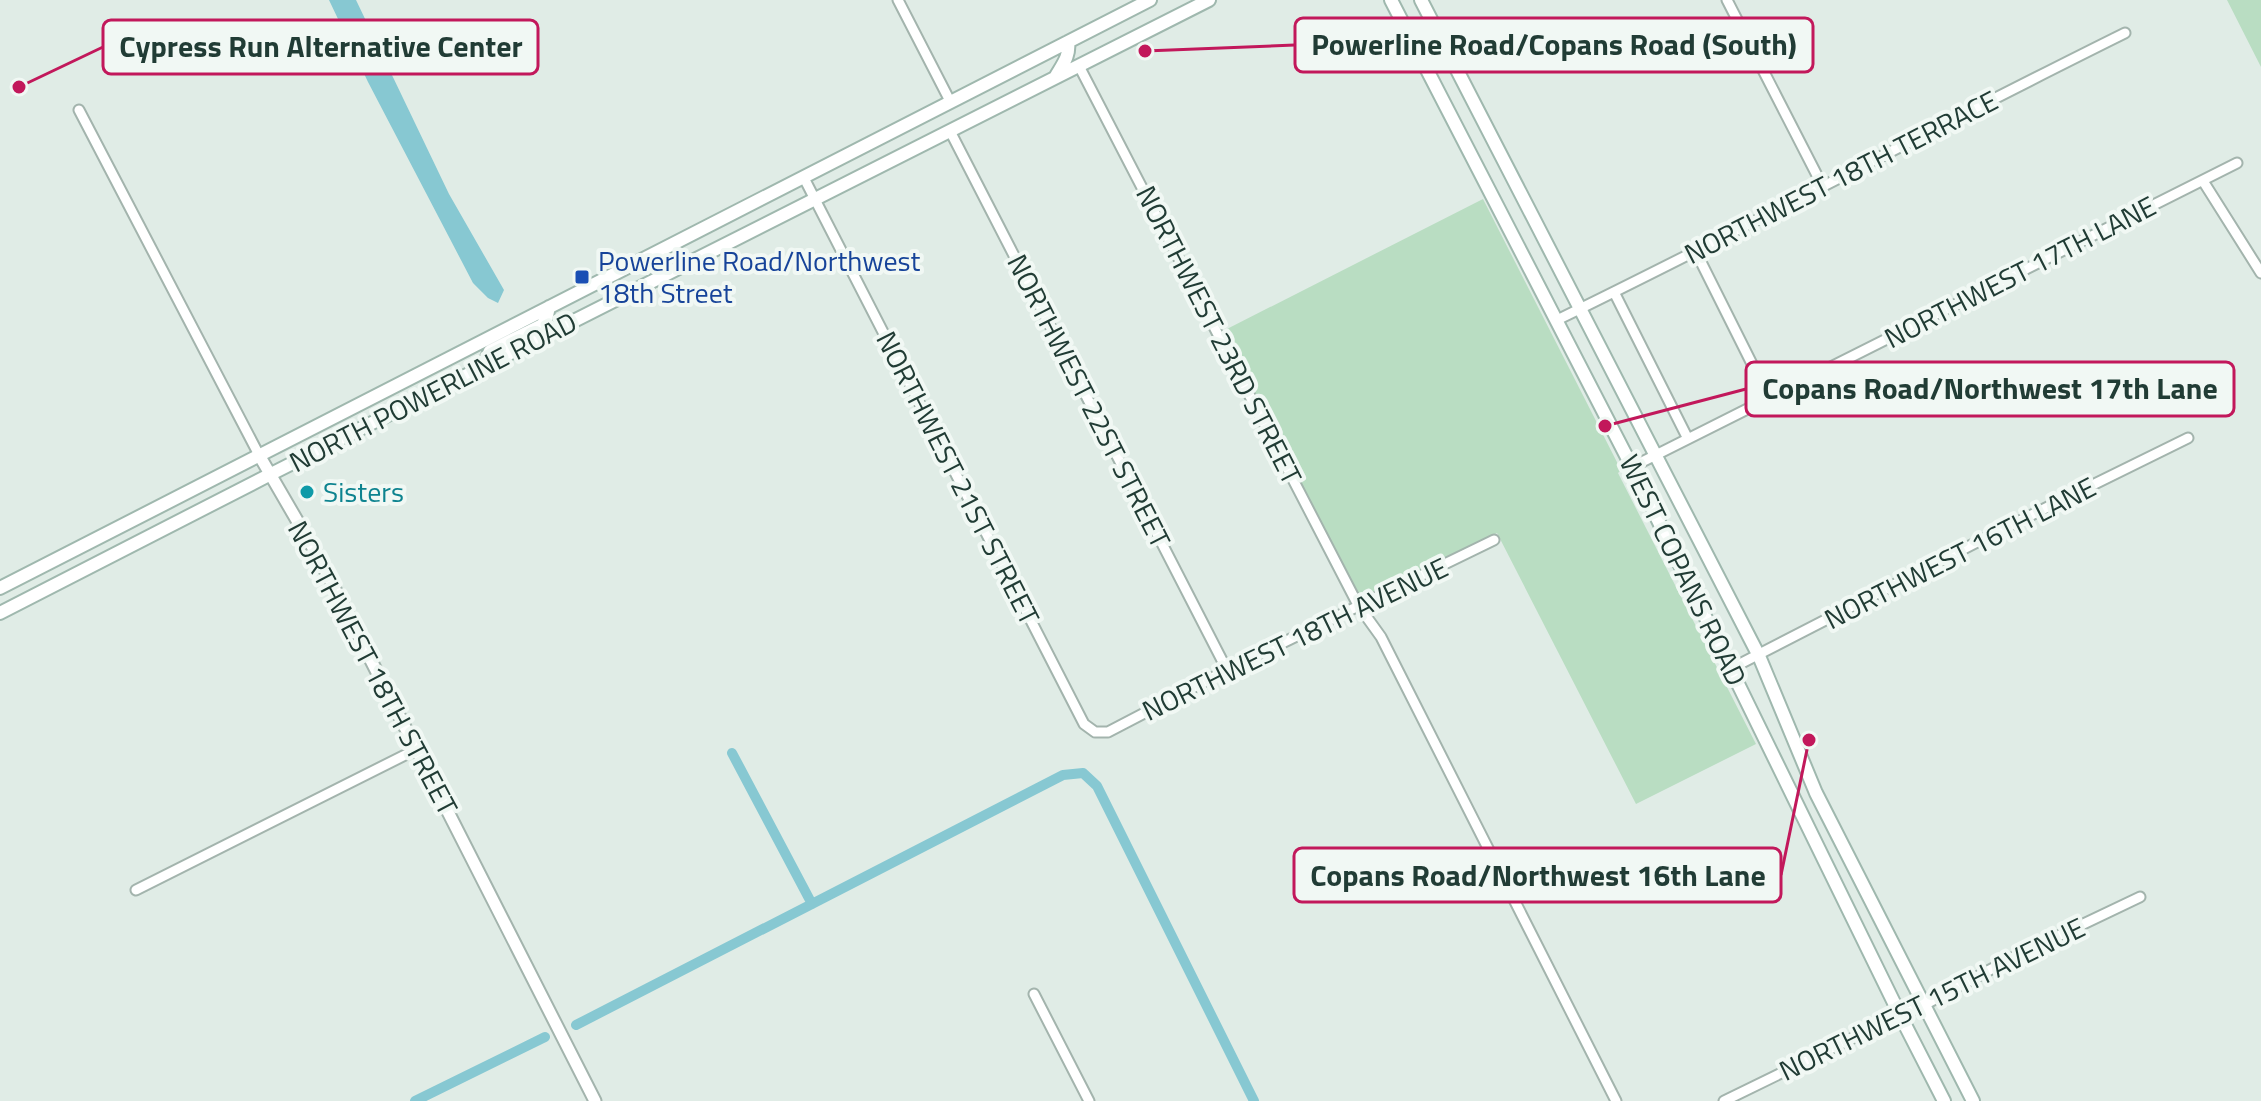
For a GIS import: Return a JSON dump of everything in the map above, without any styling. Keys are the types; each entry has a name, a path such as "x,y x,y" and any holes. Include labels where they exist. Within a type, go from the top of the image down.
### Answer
{"main road":[{"name":"NORTH POWERLINE ROAD","path":"0,588 1150,0"},
{"name":"NORTH POWERLINE ROAD","path":"0,612 1209,0"},
{"name":"WEST COPANS ROAD","path":"1391,0 1632,467 1944,1101"},
{"name":"WEST COPANS ROAD","path":"1421,0 1759,656 1816,793 1973,1101"},
{"path":"1054,78 1067,58 1068,42"},
{"path":"483,367 490,351 542,325 549,307"},
{"path":"0,612 1,603 17,580"}],"street":[{"path":"898,0 950,101"},
{"path":"1727,0 1822,185"},
{"name":"NORTHWEST 18TH TERRACE","path":"1557,320 2125,33"},
{"name":"NORTHWEST 23RD STREET","path":"1079,66 1358,605 1381,637 1616,1101"},
{"name":"NORTHWEST 18TH STREET","path":"79,110 269,475 320,560 595,1101"},
{"name":"NORTHWEST 22ST STREET","path":"950,131 1227,670"},
{"name":"NORTHWEST 17TH LANE","path":"1632,467 2237,163"},
{"name":"NORTHWEST 21ST STREET","path":"804,178 1084,724 1095,732"},
{"path":"2203,181 2261,273"},
{"path":"1696,252 1769,398"},
{"path":"1614,292 1688,439"},
{"name":"NORTHWEST 16TH LANE","path":"1732,668 2188,438"},
{"name":"NORTHWEST 18TH AVENUE","path":"1095,732 1108,732 1227,670 1494,540"},
{"path":"136,890 417,749"},
{"name":"NORTHWEST 15TH AVENUE","path":"1724,1101 2140,897"},
{"path":"1034,994 1089,1101"}],"green space":[{"path":"2227,0 2261,0 2261,67"},
{"path":"1483,199 1756,744 1636,804 1497,533 1362,602 1223,331"}],"water":[{"path":"329,0 356,0 449,194 504,290 498,303 473,283 368,82"}],"waterway":[{"path":"732,753 812,904"},
{"path":"576,1025 1063,775 1083,773 1097,786 1254,1101"},
{"path":"415,1101 545,1037"}],"place":[{"name":"Powerline Road/Copans Road (South)","path":"1145,51"},
{"name":"Cypress Run Alternative Center","path":"19,87"},
{"name":"Powerline Road/Northwest 18th Street","path":"582,277"},
{"name":"Copans Road/Northwest 17th Lane","path":"1605,426"},
{"name":"Sisters","path":"307,492"},
{"name":"Copans Road/Northwest 16th Lane","path":"1809,740"}]}
